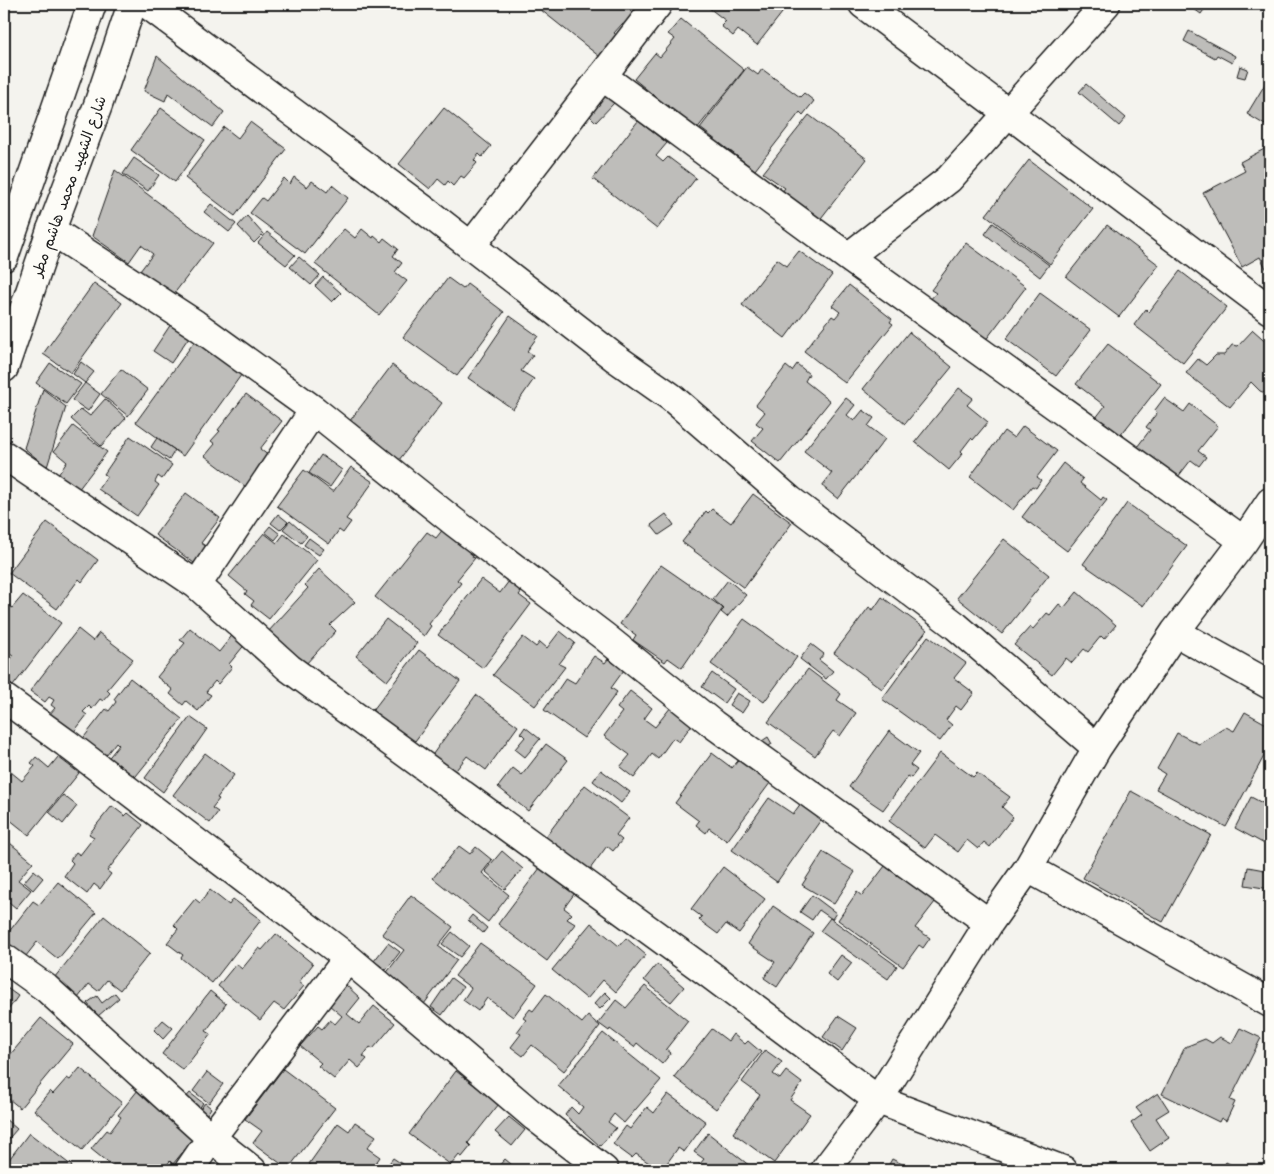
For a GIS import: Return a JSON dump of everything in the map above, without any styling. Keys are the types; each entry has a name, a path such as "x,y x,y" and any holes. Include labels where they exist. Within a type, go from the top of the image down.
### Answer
{"street":[{"path":"4,256 92,4"},
{"name":"شارع الشهيد محمد هاشم مطر","path":"4,368 132,4"},
{"path":"147,4 427,212 614,357 671,397 790,500 956,626 1097,748"},
{"path":"471,246 658,4"},
{"path":"864,4 1270,310"},
{"path":"848,257 949,179 1106,4"},
{"path":"602,76 848,257 1244,541"},
{"path":"60,95 98,105"},
{"path":"51,230 195,324 314,410 454,522 605,637 713,724 989,923"},
{"path":"197,585 314,410"},
{"path":"4,455 197,585 289,668 708,973 878,1100 1063,1170"},
{"path":"825,1170 878,1100 989,923 1028,868 1097,748 1176,632 1244,541 1270,502"},
{"path":"1176,632 1270,685"},
{"path":"4,698 348,958 528,1111 604,1170"},
{"path":"1028,868 1270,1003"},
{"path":"4,958 46,988 211,1138 252,1170"},
{"path":"188,1170 348,958"}],"building":[{"path":"546,4 650,4 629,30 622,24 614,33 622,40 605,61 541,10"},
{"path":"704,4 789,4 757,45 738,30 733,36 721,26 726,21"},
{"path":"1187,4 1208,4 1201,14"},
{"path":"681,19 744,70 696,130 634,79 655,53 660,57 675,39 668,34"},
{"path":"1189,31 1235,56 1232,63 1217,55 1215,58 1184,41"},
{"path":"157,56 224,112 213,127 168,93 165,101 144,91"},
{"path":"1240,66 1248,69 1245,78 1237,76"},
{"path":"747,67 758,75 762,69 800,97 804,93 814,101 803,115 800,112 755,170 700,128"},
{"path":"1270,76 1270,128 1247,114"},
{"path":"1086,84 1126,118 1119,126 1079,92"},
{"path":"605,94 614,103 596,122 587,113"},
{"path":"161,108 205,140 175,182 131,150"},
{"path":"444,108 491,146 482,157 479,154 474,160 477,163 464,178 461,176 453,186 448,181 445,185 438,179 430,189 399,164"},
{"path":"809,115 867,159 818,222 781,193 785,188 763,173"},
{"path":"638,121 667,143 656,156 663,162 668,157 696,178 657,229 593,179"},
{"path":"250,122 286,149 235,216 185,178 224,127 238,138"},
{"path":"1270,146 1270,196 1267,197 1270,203 1270,268 1267,270 1260,257 1242,267 1203,193 1245,171 1240,162"},
{"path":"134,158 159,175 148,191 123,174"},
{"path":"1029,160 1093,209 1050,264 986,215"},
{"path":"115,170 213,243 173,295 140,271 153,254 141,245 129,262 92,236"},
{"path":"294,177 307,187 312,181 327,192 332,185 348,198 305,254 250,213 262,198 266,201 284,178 290,184"},
{"path":"211,204 236,224 229,232 204,212"},
{"path":"247,216 263,234 254,243 238,226"},
{"path":"993,223 1049,265 1040,277 985,234"},
{"path":"1107,225 1159,265 1119,317 1066,277"},
{"path":"344,229 355,238 362,229 381,242 384,238 398,249 393,256 402,263 395,272 407,281 379,315 315,264"},
{"path":"267,232 295,255 286,265 258,243"},
{"path":"966,243 1026,287 985,341 929,301 936,293 931,290"},
{"path":"799,251 832,275 785,338 742,305 777,259 787,266"},
{"path":"299,257 320,275 311,285 290,267"},
{"path":"1180,271 1227,307 1183,363 1134,325 1146,309 1149,312"},
{"path":"323,277 341,293 332,302 315,286"},
{"path":"448,278 463,289 467,284 504,312 457,376 403,337"},
{"path":"94,283 122,303 71,373 43,354"},
{"path":"849,285 892,319 890,322 893,324 845,383 804,351 832,316 835,318 840,312 832,306"},
{"path":"1040,293 1091,330 1056,376 1006,339"},
{"path":"510,316 538,336 527,351 533,355 521,371 534,379 513,409 468,378"},
{"path":"171,324 189,337 171,363 153,351"},
{"path":"1253,330 1270,345 1270,392 1260,391 1251,382 1230,407 1186,373 1198,359 1206,365 1216,355 1224,355 1232,345 1238,346"},
{"path":"909,332 952,367 905,424 863,389"},
{"path":"197,338 244,371 183,456 136,422"},
{"path":"1108,344 1161,384 1116,441 1092,423 1105,406 1076,384"},
{"path":"81,362 94,372 85,383 73,374"},
{"path":"50,363 81,384 66,404 36,383"},
{"path":"797,364 809,374 805,381 830,401 780,463 752,441 763,428 756,423 765,412 756,405 786,366 792,371"},
{"path":"392,365 442,403 396,464 346,426"},
{"path":"121,369 148,390 128,416 101,394"},
{"path":"85,383 100,394 88,411 72,400"},
{"path":"959,388 973,398 967,405 988,422 973,440 971,438 961,451 963,453 949,470 915,442"},
{"path":"43,389 66,407 47,467 24,448"},
{"path":"246,394 282,421 260,449 274,460 250,490 205,456 215,444 211,441 220,431 218,430"},
{"path":"846,398 855,405 847,415 854,421 863,410 874,418 868,426 885,439 838,499 822,486 832,473 804,451"},
{"path":"1164,398 1184,412 1190,404 1218,426 1198,451 1206,457 1199,466 1191,460 1171,486 1131,455 1150,430 1146,427 1157,413 1155,410"},
{"path":"105,399 126,418 101,446 71,419 81,409 90,416"},
{"path":"73,426 107,452 78,490 58,475 67,462 54,451"},
{"path":"1023,426 1057,451 1037,477 1041,480 1036,488 1032,486 1013,510 970,477 1004,431 1014,438"},
{"path":"130,436 172,465 162,479 158,476 155,482 159,485 137,516 98,489 107,476 104,474"},
{"path":"157,438 175,450 169,460 151,447"},
{"path":"321,455 342,470 330,487 309,473"},
{"path":"1063,463 1083,479 1080,483 1101,500 1103,497 1107,500 1067,551 1022,517"},
{"path":"351,467 373,482 346,519 351,522 343,533 339,530 329,544 277,506 304,470 333,492"},
{"path":"186,493 220,518 201,543 213,551 201,568 155,535"},
{"path":"753,494 792,523 744,588 682,542 706,511 708,513 712,509 731,523"},
{"path":"1127,503 1187,546 1143,606 1083,564"},
{"path":"278,514 288,522 280,530 271,523"},
{"path":"666,514 674,525 659,535 651,525"},
{"path":"290,521 307,536 301,543 283,529"},
{"path":"47,522 98,560 82,582 79,579 57,609 9,573"},
{"path":"270,526 280,534 275,540 265,532"},
{"path":"444,528 475,552 472,557 475,558 457,580 461,583 429,624 431,626 424,636 375,597 427,532 436,538"},
{"path":"264,533 277,543 284,534 317,560 269,619 251,605 254,601 245,594 247,591 229,576"},
{"path":"309,538 324,549 319,555 304,545"},
{"path":"1004,539 1049,575 1002,634 957,598"},
{"path":"661,565 723,608 682,668 668,658 665,662 633,640 636,635 620,624"},
{"path":"319,569 355,602 330,625 336,631 305,665 268,632 308,588 305,585"},
{"path":"481,579 500,593 509,581 522,591 519,595 531,604 483,668 438,635"},
{"path":"728,580 746,595 727,617 721,612 724,609 713,599"},
{"path":"1077,592 1116,625 1104,639 1101,636 1088,652 1084,649 1072,663 1066,658 1052,675 1014,645 1030,627 1033,629 1047,613 1050,615 1059,604 1064,608"},
{"path":"23,595 61,623 13,686 4,678 4,668 13,656 7,652 4,656 4,602 12,608"},
{"path":"882,597 927,630 882,689 834,653 869,607 873,610"},
{"path":"386,619 417,643 387,681 356,656"},
{"path":"744,619 797,657 764,702 711,664"},
{"path":"190,628 219,652 234,633 246,643 229,664 232,667 218,684 215,681 206,692 211,695 198,711 186,701 183,705 170,694 173,690 157,677 185,643 180,640"},
{"path":"78,629 93,641 99,633 133,659 107,690 110,693 103,701 100,699 92,709 89,706 83,712 87,715 73,733 49,715 55,708 51,705 54,700 49,697 45,702 30,691"},
{"path":"560,631 575,643 559,664 565,667 535,706 493,675 523,637 536,647 540,642 547,648"},
{"path":"928,636 966,663 954,678 974,693 961,710 956,706 946,720 952,725 940,741 882,699"},
{"path":"811,644 824,654 819,660 833,671 826,679 800,659"},
{"path":"419,650 460,681 412,745 370,714"},
{"path":"594,656 605,663 608,659 624,670 611,688 617,692 584,738 544,710 566,678 575,683"},
{"path":"808,669 841,694 837,700 856,713 840,736 833,731 815,756 768,722"},
{"path":"712,673 734,689 724,703 702,687"},
{"path":"130,678 182,719 132,781 106,761 119,745 116,742 103,759 81,741 106,709 109,711 116,702 114,699"},
{"path":"630,691 652,708 644,719 655,727 671,707 693,723 679,742 673,738 658,759 652,754 634,778 620,767 630,755 604,736 622,712 617,708"},
{"path":"737,693 750,701 742,713 729,705"},
{"path":"476,695 518,726 486,770 467,756 453,774 430,758"},
{"path":"1245,712 1270,726 1270,745 1226,827 1156,789 1165,774 1157,769 1177,733 1199,744 1226,727 1234,731"},
{"path":"190,717 207,729 163,792 145,778"},
{"path":"525,727 540,739 525,757 515,749 525,737 521,733"},
{"path":"889,731 919,753 910,765 917,770 911,778 908,776 883,810 849,787"},
{"path":"768,737 772,744 766,748 762,741"},
{"path":"546,744 568,760 528,811 498,787 513,768 522,775"},
{"path":"205,753 234,775 212,808 218,812 210,823 173,795"},
{"path":"712,753 732,768 742,756 773,779 727,841 709,828 706,833 696,825 699,821 675,803"},
{"path":"940,753 973,777 977,773 1010,797 1002,807 1013,817 990,847 984,842 978,849 967,840 958,852 935,835 925,848 889,821"},
{"path":"36,757 49,768 58,757 79,773 29,835 4,815 4,782 11,772 22,781 35,766 31,763"},
{"path":"601,770 630,792 621,803 593,781"},
{"path":"585,785 629,818 616,835 622,840 613,851 607,846 587,873 544,839"},
{"path":"1131,791 1211,835 1163,922 1083,878"},
{"path":"63,795 77,806 63,824 49,812"},
{"path":"1251,797 1270,807 1270,847 1235,828"},
{"path":"769,798 793,814 804,799 825,814 777,882 732,850"},
{"path":"112,806 125,816 128,813 143,825 107,871 111,874 100,889 94,884 87,894 64,876 73,863 70,860 76,852 80,855 94,837 89,834"},
{"path":"5,839 33,862 18,880 31,890 16,908 4,898"},
{"path":"459,846 470,854 476,847 492,860 482,873 509,895 488,922 433,878"},
{"path":"502,851 523,869 505,889 485,871"},
{"path":"823,852 855,872 834,904 802,885"},
{"path":"543,864 577,890 564,908 572,914 567,919 575,924 547,961 498,924"},
{"path":"885,866 935,902 915,928 930,938 923,948 919,945 903,967 838,920 857,892 862,896"},
{"path":"723,867 765,899 739,933 726,924 718,934 699,920 702,917 691,909"},
{"path":"1248,867 1270,871 1270,889 1245,885"},
{"path":"34,870 43,878 33,890 24,882"},
{"path":"58,882 96,913 58,959 37,942 22,961 4,947 4,938 33,901 39,905"},
{"path":"210,890 229,905 233,899 261,920 212,983 181,958 183,955 167,943 178,929 174,925 195,899 200,903"},
{"path":"411,895 453,927 438,946 457,960 424,1004 385,975 404,950 382,934"},
{"path":"812,895 836,913 832,919 819,910 812,920 800,912"},
{"path":"773,906 813,933 777,987 764,978 775,962 748,944"},
{"path":"472,915 487,928 483,933 468,920"},
{"path":"104,916 150,953 120,990 107,980 98,991 89,984 78,998 50,983"},
{"path":"830,918 897,966 888,979 820,931"},
{"path":"591,923 619,946 626,938 646,955 616,992 603,980 587,999 552,970"},
{"path":"452,932 469,946 460,957 442,944"},
{"path":"276,934 313,964 299,982 304,986 284,1010 274,1003 260,1020 218,986 236,964 242,969 259,948 262,950"},
{"path":"388,943 400,952 386,970 374,961"},
{"path":"480,943 537,984 513,1017 487,998 478,1011 463,1000 471,988 455,976"},
{"path":"841,955 852,963 837,982 827,974"},
{"path":"657,964 684,987 671,1002 644,980"},
{"path":"451,978 463,987 442,1015 431,1007"},
{"path":"346,985 360,998 347,1014 359,1024 374,1006 395,1023 373,1049 370,1047 363,1056 367,1059 359,1068 350,1060 334,1079 318,1066 321,1063 300,1046 318,1026 322,1029 330,1020 335,1024 342,1016 329,1005"},
{"path":"4,986 18,996 4,1016"},
{"path":"645,986 688,1021 666,1049 671,1053 662,1064 637,1043 634,1047 610,1029 609,1031 598,1023 616,1000 626,1008"},
{"path":"210,991 226,1004 206,1031 211,1034 183,1070 162,1054"},
{"path":"605,992 611,998 600,1009 594,1004"},
{"path":"115,993 119,998 98,1016 87,1003 97,996 102,1003"},
{"path":"546,994 582,1023 588,1016 600,1026 564,1071 532,1045 523,1056 511,1047 521,1034 517,1032 526,1020 523,1018 530,1009 533,1011"},
{"path":"838,1016 857,1028 842,1051 823,1037"},
{"path":"41,1018 73,1044 20,1108 4,1095 4,1062"},
{"path":"163,1020 173,1028 163,1039 154,1030"},
{"path":"1240,1028 1261,1038 1230,1100 1235,1102 1226,1121 1221,1118 1219,1122 1162,1094 1185,1047 1205,1039 1212,1043 1220,1037 1232,1043"},
{"path":"712,1029 728,1041 733,1034 745,1044 748,1041 761,1052 716,1109 674,1077"},
{"path":"603,1033 661,1080 624,1123 614,1114 608,1122 616,1128 600,1146 565,1115 571,1107 578,1114 583,1107 558,1086"},
{"path":"765,1050 782,1062 773,1074 780,1079 786,1071 802,1083 790,1100 810,1114 774,1163 733,1133 760,1095 742,1082"},
{"path":"80,1068 122,1103 82,1150 34,1110 50,1091 53,1094 67,1078 70,1080"},
{"path":"283,1069 335,1108 288,1169 253,1143 262,1131 245,1119"},
{"path":"456,1071 499,1104 468,1143 471,1146 462,1157 459,1155 451,1165 409,1134"},
{"path":"207,1072 223,1084 209,1103 193,1091"},
{"path":"138,1090 196,1136 173,1164 170,1161 163,1169 165,1170 117,1170 91,1149 107,1130 110,1132 121,1117 118,1115"},
{"path":"190,1093 203,1103 198,1110 184,1100"},
{"path":"1158,1093 1169,1110 1156,1118 1169,1138 1150,1151 1131,1123 1142,1115 1136,1108"},
{"path":"668,1094 706,1122 684,1152 678,1148 662,1170 654,1170 647,1165 649,1163 636,1154 632,1158 613,1144 626,1126 630,1129 647,1107 654,1113"},
{"path":"205,1103 211,1108 205,1117 198,1112"},
{"path":"509,1117 525,1130 512,1146 495,1132"},
{"path":"4,1118 17,1129 4,1144"},
{"path":"355,1122 376,1136 367,1148 380,1157 371,1170 318,1170 309,1164 338,1123 349,1131"},
{"path":"29,1133 72,1166 69,1170 4,1170 4,1166"},
{"path":"708,1133 755,1170 695,1170 704,1159 694,1152"},
{"path":"393,1158 411,1170 384,1170"},
{"path":"505,1159 518,1170 495,1170"},
{"path":"892,1159 914,1170 886,1170"},
{"path":"1226,1162 1241,1170 1221,1170"}]}
